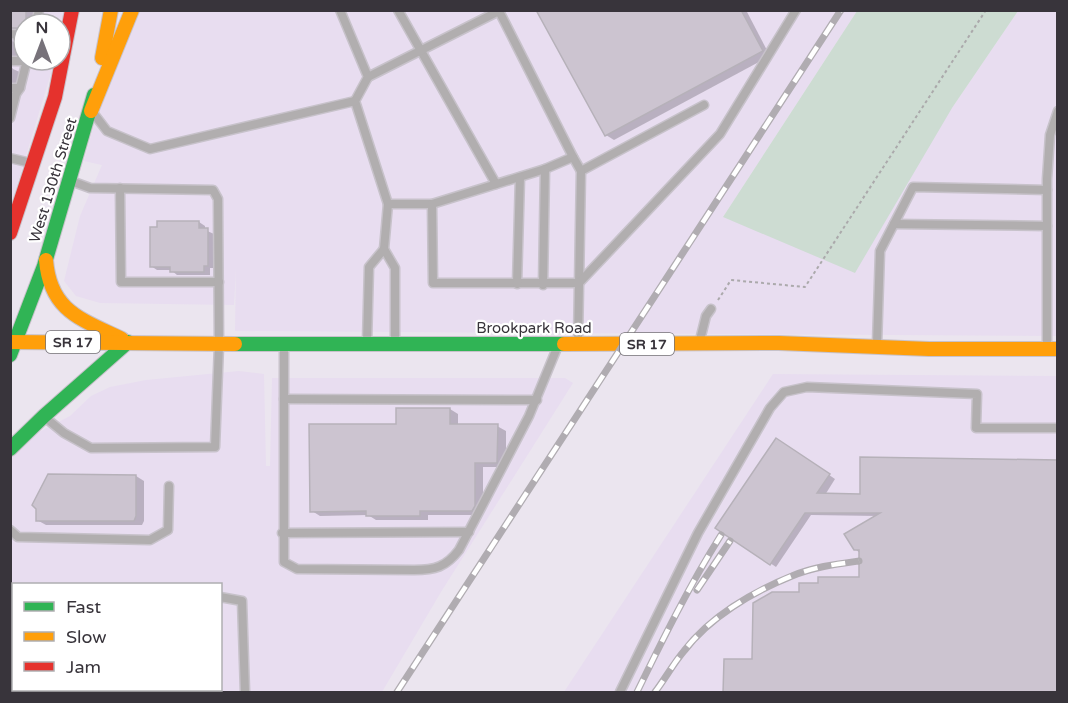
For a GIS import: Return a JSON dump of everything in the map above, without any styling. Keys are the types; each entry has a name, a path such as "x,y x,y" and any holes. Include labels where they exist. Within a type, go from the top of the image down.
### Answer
{"main road":[{"name":"West 130th Street","path":"10,233 13,218 43,168 64,100 72,10"},
{"name":"West 130th Street","path":"10,355 46,260 91,111 111,10"},
{"path":"64,100 91,111 132,10"},
{"path":"43,168 70,181"},
{"path":"10,449 128,342 80,318 55,297 48,280 46,260"},
{"name":"Brookpark Road","path":"14,342 219,345 779,343 929,349 1052,349"}],"lane":[{"path":"340,10 368,77"},
{"path":"398,10 496,184"},
{"path":"432,204 433,283 579,284 720,134 796,10"},
{"path":"367,345 369,267 384,249 388,204 355,101 368,77 499,11 581,171 578,345"},
{"path":"10,117 16,94 15,88 22,72"},
{"path":"91,111 107,131 150,149 355,101"},
{"path":"581,171 704,105"},
{"path":"1052,349 1047,190 1050,135 1058,111"},
{"path":"10,158 43,168"},
{"path":"388,204 432,204 573,158"},
{"path":"543,285 545,169"},
{"path":"517,284 520,177"},
{"path":"44,416 64,433 91,448 215,447 219,282 218,200 213,190 90,188 70,181"},
{"path":"877,347 880,251 913,187 1047,190"},
{"path":"120,188 121,282 219,282"},
{"path":"894,224 1047,226"},
{"path":"384,249 395,268 396,345"},
{"path":"700,344 706,316 711,309"},
{"path":"284,345 282,556 284,562 297,568 432,570 450,561 459,550 537,400 558,345"},
{"path":"620,693 698,532 770,408 784,392 807,387 978,394 976,428 1058,429"},
{"path":"284,399 537,400"},
{"path":"10,530 18,537 150,540 168,530 169,486"},
{"path":"282,532 469,532"},
{"path":"222,597 242,601 245,693"}],"path":[{"path":"711,309 732,280 805,287 986,10"}],"shaded area":[{"path":"11,11 65,11 12,12 12,72 51,72 11,205"},
{"path":"125,11 857,11 723,217 952,108 1018,11 1057,11 1057,336 235,331 236,268 234,305 100,303 76,296 64,281 80,216 102,165 84,161"},
{"path":"857,11 1018,11 952,108 855,273 723,217"},
{"path":"239,371 264,374 266,466 270,466 272,378 565,378 573,383 441,592 382,692 11,692 11,458 37,433 70,416 91,396 110,387 146,380"},
{"path":"773,374 1057,376 1057,692 564,692"}],"building":[{"path":"10,10 26,10 26,12 12,12 12,28 10,28"},
{"path":"536,10 741,10 763,51 605,136"},
{"path":"157,221 199,221 199,228 208,228 208,266 204,266 204,272 170,272 170,267 150,267 150,227 157,227"},
{"path":"396,408 450,408 450,424 498,424 497,463 475,463 475,506 472,511 420,511 420,516 366,516 366,511 310,512 309,424 396,424"},
{"path":"776,438 830,474 817,493 860,494 860,457 1058,460 1058,693 723,693 724,659 752,659 753,603 772,592 799,592 799,583 818,583 818,577 859,577 859,550 854,550 844,534 880,513 805,513 770,565 715,528"},
{"path":"48,474 136,475 134,521 36,521 36,509 32,505"}],"railway":[{"path":"397,692 841,10"},
{"path":"637,692 687,593 721,535"},
{"path":"697,590 730,541"},
{"path":"655,692 694,639 706,627 747,598 800,573 825,566 859,561"}],"traffic: fast":[{"path":"10,355 44,266 94,95"},
{"path":"10,449 128,342"},
{"path":"235,344 564,344"}],"traffic: slow":[{"path":"102,58 111,10"},
{"path":"91,111 132,10"},
{"path":"46,260 49,277 61,302 81,319 122,339"},
{"path":"10,342 235,344"},
{"path":"564,344 779,343 929,349 1058,349"}],"traffic: jam":[{"path":"10,233 55,97 72,10"}]}
